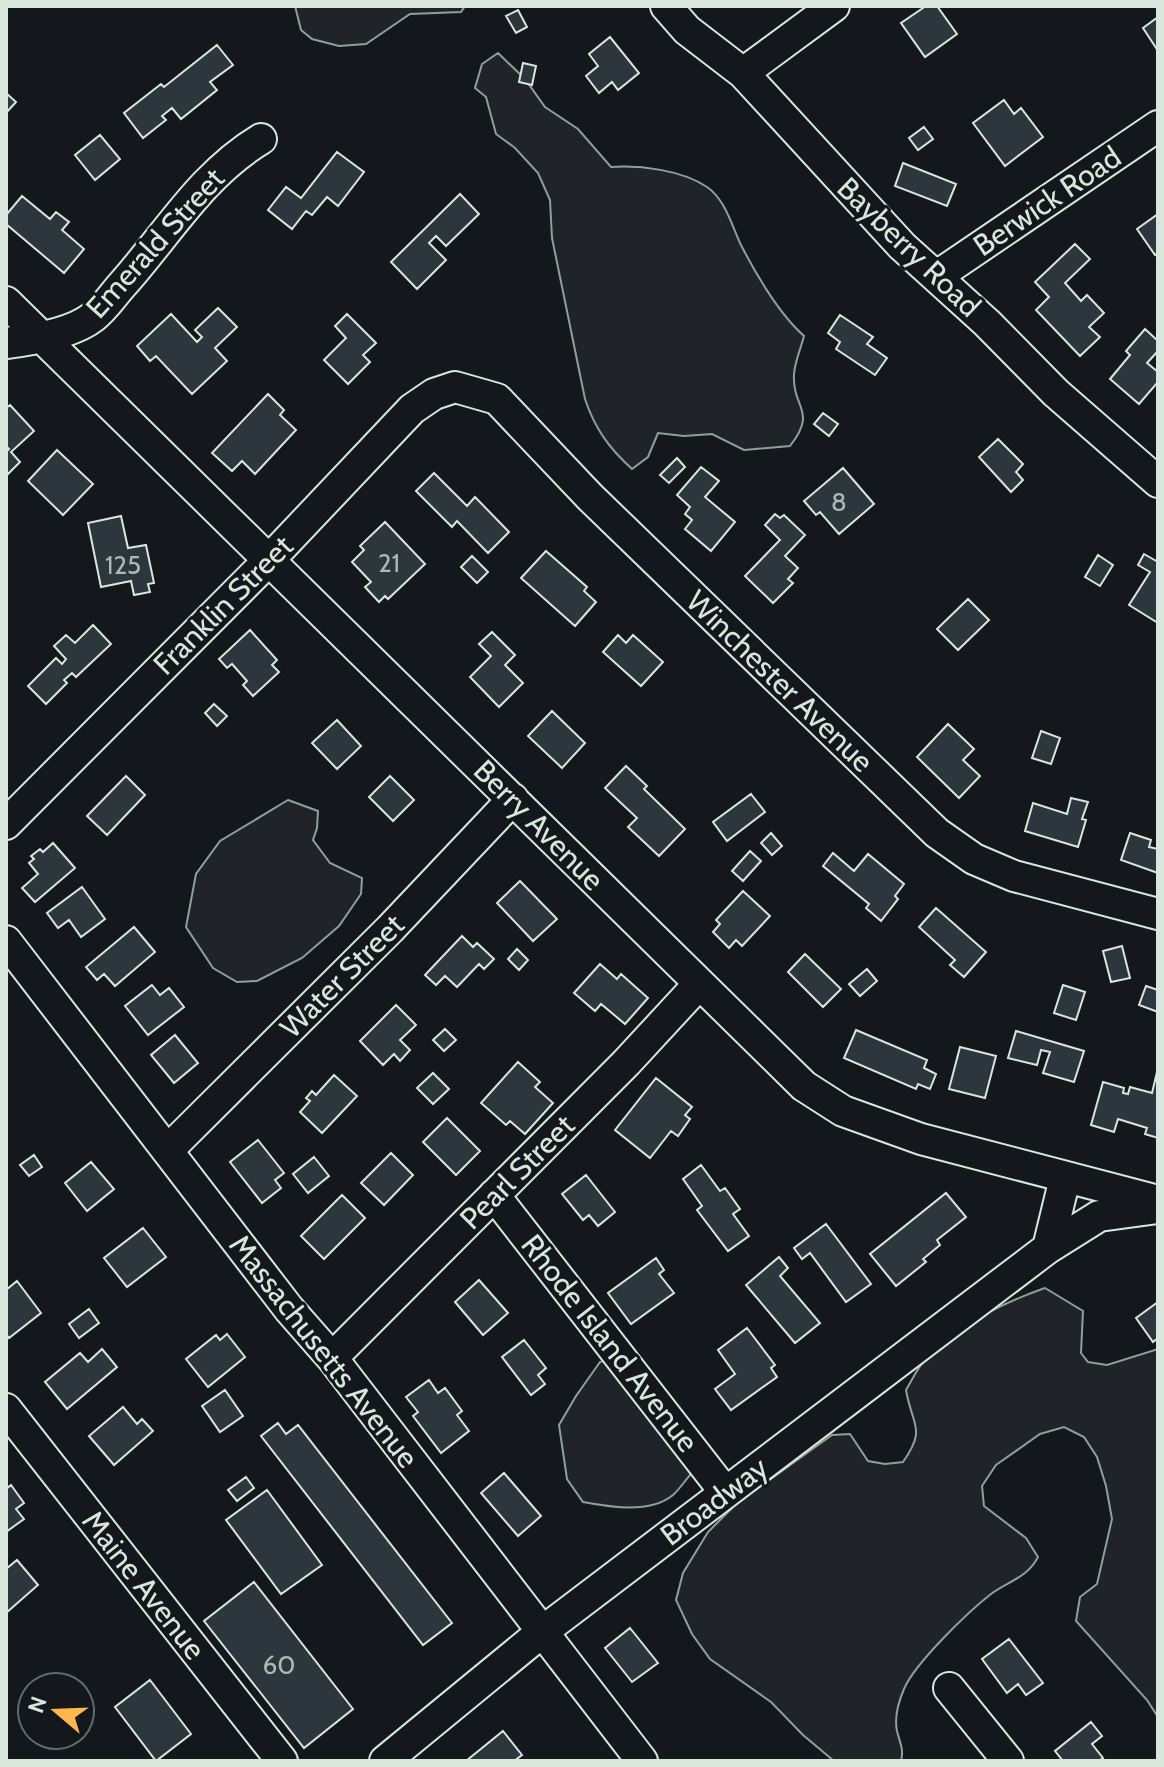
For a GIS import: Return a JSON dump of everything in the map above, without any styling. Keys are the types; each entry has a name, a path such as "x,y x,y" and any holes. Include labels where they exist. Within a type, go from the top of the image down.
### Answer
{"street":[{"name":"Bayberry Road","path":"666,6 687,30 743,73 884,228 1056,393 1158,482"},
{"path":"743,73 834,6"},
{"name":"Berwick Road","path":"937,276 1158,126"},
{"name":"Emerald Street","path":"6,343 44,338 93,318 205,183 240,152 261,139"},
{"name":"Berry Avenue","path":"6,302 804,1086 843,1111 921,1139 1158,1201"},
{"name":"Winchester Avenue","path":"442,391 455,387 497,399 612,519 937,833 974,859 1014,876 1158,914"},
{"name":"Franklin Street","path":"6,824 269,560 412,409 442,391"},
{"name":"Water Street","path":"168,1150 390,929 513,799"},
{"name":"Massachusetts Avenue","path":"6,941 642,1761"},
{"name":"Pearl Street","path":"332,1358 626,1063 699,984"},
{"path":"1048,1248 1065,1178"},
{"name":"Rhode Island Avenue","path":"494,1195 725,1492"},
{"name":"Broadway","path":"385,1761 542,1632 1048,1248 1099,1216 1158,1208"},
{"name":"Maine Avenue","path":"6,1409 282,1761"},
{"path":"949,1688 1008,1761"}],"shaded area":[{"path":"295,6 465,6 461,12 410,14 366,44 339,46 312,39 301,30"},
{"path":"498,53 525,79 545,107 578,129 611,167 648,168 686,176 707,187 719,198 761,281 785,316 804,336 794,374 794,386 803,417 790,446 744,450 712,434 684,436 658,433 648,457 632,469 610,446 593,420 585,399 552,238 550,200 538,173 515,148 496,134 486,97 475,88 482,64"},
{"path":"288,800 318,811 313,840 330,863 362,878 361,894 339,926 302,958 257,981 237,982 213,968 186,927 196,874 220,841"},
{"path":"1045,1288 1083,1311 1081,1353 1088,1362 1107,1365 1158,1349 1158,1717 1147,1700 1076,1621 1080,1597 1097,1584 1112,1519 1097,1457 1084,1437 1064,1427 1040,1434 996,1465 982,1486 984,1506 1026,1538 1038,1557 1023,1574 991,1594 969,1613 930,1652 910,1678 896,1715 901,1761 834,1761 771,1702 710,1659 692,1634 676,1600 683,1573 708,1532 736,1504 832,1435 850,1434 868,1461 885,1464 903,1462 916,1434 906,1390 923,1362 967,1325 1013,1300"},
{"path":"611,1358 695,1470 673,1495 653,1505 630,1508 583,1502 567,1479 559,1425 600,1362"}],"building":[{"path":"926,6 937,6 957,34 925,57 901,23"},
{"path":"518,10 527,27 516,33 506,16"},
{"path":"1158,17 1158,51 1143,28"},
{"path":"610,37 639,73 618,90 612,82 599,93 586,76 598,66 589,54"},
{"path":"217,45 233,65 210,82 217,90 181,119 172,108 162,116 166,120 143,138 124,113 161,84 164,87"},
{"path":"523,63 536,66 532,85 519,82"},
{"path":"6,93 16,102 6,113"},
{"path":"1004,100 1014,114 1021,108 1043,137 1005,166 973,123"},
{"path":"924,127 933,139 918,150 909,138"},
{"path":"100,135 120,159 95,180 75,155"},
{"path":"337,152 364,172 338,206 327,197 312,215 306,211 292,229 268,210 286,187 301,198"},
{"path":"903,163 956,184 947,206 895,186"},
{"path":"460,194 479,214 446,246 436,236 429,243 446,260 417,289 391,262"},
{"path":"22,196 50,219 56,212 69,222 62,230 84,249 64,273 6,224 6,215"},
{"path":"1158,214 1158,253 1155,255 1137,229"},
{"path":"1075,244 1090,259 1065,283 1081,301 1087,295 1104,313 1089,327 1100,337 1080,356 1036,310 1049,297 1035,282"},
{"path":"218,308 237,327 215,348 227,361 192,394 156,356 150,361 137,346 171,314 197,342 202,337 195,330"},
{"path":"347,314 376,343 363,355 370,362 348,384 324,360 346,338 335,326"},
{"path":"840,315 873,337 867,344 887,358 875,375 836,349 840,342 828,333"},
{"path":"1145,329 1158,341 1158,351 1147,363 1158,372 1158,382 1139,404 1110,379 1130,355 1126,351"},
{"path":"268,394 284,410 280,415 296,430 255,474 242,461 232,471 212,453"},
{"path":"10,405 34,431 11,452 20,462 8,474 6,408"},
{"path":"823,413 838,424 829,436 814,424"},
{"path":"998,439 1023,464 1016,472 1023,480 1011,492 979,457"},
{"path":"57,450 93,484 63,515 28,481"},
{"path":"677,458 685,467 669,483 660,475"},
{"path":"701,467 719,481 705,497 735,522 711,551 685,529 692,520 685,514 690,507 677,495"},
{"path":"843,468 874,504 839,534 820,512 816,515 804,501"},
{"path":"434,473 467,506 475,497 509,532 488,553 457,521 452,527 416,491"},
{"path":"775,514 780,518 784,515 805,535 785,556 798,568 788,579 793,583 773,603 745,576 780,540 765,525"},
{"path":"121,516 128,548 146,545 154,583 148,584 150,592 134,595 131,581 101,587 88,523"},
{"path":"385,522 425,564 388,599 385,596 379,602 365,587 371,582 352,562 364,550 360,546"},
{"path":"546,551 587,587 584,591 596,602 575,626 521,578"},
{"path":"1144,554 1158,562 1158,623 1129,605 1150,572 1138,565"},
{"path":"1098,555 1113,565 1100,586 1085,577"},
{"path":"472,556 488,572 477,583 461,567"},
{"path":"968,599 989,620 958,650 937,629"},
{"path":"93,625 111,644 76,677 72,673 64,680 67,683 46,704 28,686 56,658 62,664 66,659 54,646 66,635 75,643"},
{"path":"250,630 277,660 272,665 279,672 253,696 243,685 247,681 232,664 227,668 219,659"},
{"path":"492,632 515,655 505,665 523,683 499,707 470,677 491,656 479,644"},
{"path":"618,635 626,643 633,635 663,662 641,686 603,652"},
{"path":"214,704 227,716 217,726 205,713"},
{"path":"552,711 585,743 562,768 528,736"},
{"path":"337,720 361,746 337,769 312,743"},
{"path":"948,724 974,749 963,760 980,776 959,798 917,757"},
{"path":"1041,731 1060,738 1051,764 1032,758"},
{"path":"626,766 647,786 644,789 685,829 659,856 628,827 637,818 605,788"},
{"path":"126,776 145,795 107,835 87,816"},
{"path":"390,776 414,800 393,821 369,797"},
{"path":"751,794 765,812 727,841 713,822"},
{"path":"1071,798 1088,802 1078,847 1025,831 1033,803 1067,814"},
{"path":"771,833 782,846 772,855 761,843"},
{"path":"1130,833 1151,840 1149,847 1158,849 1158,873 1121,860"},
{"path":"53,843 75,868 35,902 22,888 38,874 29,863 34,859 31,856 40,849 43,852"},
{"path":"750,851 761,861 743,881 732,871"},
{"path":"833,853 854,871 868,854 904,884 895,896 898,899 881,921 866,908 869,904 823,866"},
{"path":"520,881 557,919 533,941 497,903"},
{"path":"82,887 105,919 81,937 69,920 58,928 47,913"},
{"path":"743,891 770,916 742,946 736,940 729,948 713,932 720,924 716,920"},
{"path":"936,908 986,952 964,977 950,965 955,960 919,927"},
{"path":"134,927 155,952 115,986 104,974 97,980 86,967"},
{"path":"462,936 473,947 477,943 494,959 484,969 479,964 457,987 445,976 436,985 425,975"},
{"path":"1122,946 1130,978 1111,982 1103,951"},
{"path":"517,949 528,960 519,970 508,959"},
{"path":"805,954 841,989 823,1007 788,972"},
{"path":"600,964 617,979 621,974 648,998 625,1024 601,1004 595,1011 574,993"},
{"path":"867,969 877,981 860,996 849,984"},
{"path":"152,985 160,995 169,988 184,1007 148,1035 125,1006"},
{"path":"1063,985 1085,992 1076,1020 1054,1013"},
{"path":"1146,986 1158,990 1158,1012 1139,1005"},
{"path":"396,1005 416,1025 400,1040 410,1050 400,1061 394,1054 383,1065 360,1041"},
{"path":"445,1029 456,1040 444,1051 433,1040"},
{"path":"856,1030 927,1060 924,1068 936,1074 930,1089 918,1084 916,1089 844,1058"},
{"path":"1016,1031 1084,1051 1074,1082 1043,1073 1050,1052 1041,1050 1037,1065 1008,1058"},
{"path":"175,1035 198,1063 174,1083 151,1055"},
{"path":"960,1047 996,1056 985,1098 949,1089"},
{"path":"518,1062 540,1082 535,1087 553,1103 525,1134 510,1121 506,1125 481,1103"},
{"path":"1157,1072 1158,1138 1145,1134 1147,1128 1118,1119 1114,1132 1091,1125 1103,1082 1124,1088 1123,1093 1128,1094 1130,1087 1152,1093"},
{"path":"433,1073 449,1089 433,1104 417,1088"},
{"path":"334,1075 357,1096 322,1133 300,1112 310,1101 306,1098 312,1091 316,1095"},
{"path":"656,1078 692,1107 685,1115 690,1119 678,1136 671,1131 650,1158 615,1130"},
{"path":"447,1118 480,1151 456,1175 423,1142"},
{"path":"258,1140 284,1173 275,1180 281,1188 262,1203 230,1162"},
{"path":"391,1153 413,1175 384,1205 361,1183"},
{"path":"34,1155 42,1167 29,1176 20,1165"},
{"path":"314,1157 329,1176 308,1193 293,1174"},
{"path":"91,1162 114,1189 87,1211 65,1183"},
{"path":"701,1165 720,1191 725,1188 740,1209 733,1214 749,1236 728,1251 697,1210 702,1206 683,1179"},
{"path":"586,1175 615,1212 598,1226 589,1215 583,1220 562,1194"},
{"path":"946,1193 966,1217 937,1240 940,1245 923,1259 926,1262 896,1286 870,1254"},
{"path":"342,1195 365,1218 324,1259 301,1236"},
{"path":"826,1224 871,1284 846,1302 810,1253 802,1259 794,1248"},
{"path":"143,1228 166,1257 127,1287 104,1258"},
{"path":"779,1257 788,1268 780,1276 820,1323 795,1343 746,1285"},
{"path":"656,1258 664,1270 659,1274 674,1293 631,1324 608,1293"},
{"path":"479,1280 508,1313 483,1335 455,1302"},
{"path":"17,1281 41,1313 9,1338 6,1334 6,1290"},
{"path":"1158,1302 1158,1338 1153,1342 1136,1318"},
{"path":"89,1309 99,1323 79,1338 69,1324"},
{"path":"747,1328 775,1365 771,1368 777,1377 731,1410 715,1389 735,1374 718,1350"},
{"path":"227,1334 245,1357 208,1387 186,1359 216,1335 220,1340"},
{"path":"524,1340 546,1368 538,1375 545,1384 531,1395 502,1357"},
{"path":"102,1349 117,1367 67,1409 45,1382 80,1353 88,1362"},
{"path":"429,1380 438,1393 445,1388 462,1411 457,1415 469,1431 441,1453 413,1416 418,1412 406,1397"},
{"path":"225,1390 243,1416 220,1432 202,1406"},
{"path":"123,1407 137,1424 142,1419 153,1431 114,1465 89,1436"},
{"path":"278,1423 286,1434 298,1425 452,1623 423,1645 261,1436"},
{"path":"504,1473 541,1516 518,1536 481,1493"},
{"path":"246,1477 254,1488 237,1501 228,1490"},
{"path":"11,1485 24,1503 16,1509 24,1519 6,1532 6,1489"},
{"path":"267,1490 322,1565 281,1594 226,1520"},
{"path":"17,1560 38,1585 6,1613 6,1569"},
{"path":"254,1582 353,1709 304,1748 204,1621"},
{"path":"630,1628 658,1663 632,1682 605,1648"},
{"path":"1009,1639 1043,1683 1026,1695 1018,1684 1007,1693 982,1659"},
{"path":"150,1680 191,1734 156,1761 115,1707"},
{"path":"1091,1722 1102,1736 1092,1744 1103,1758 1099,1761 1063,1761 1055,1751"},
{"path":"503,1731 522,1755 514,1761 466,1761"}]}
